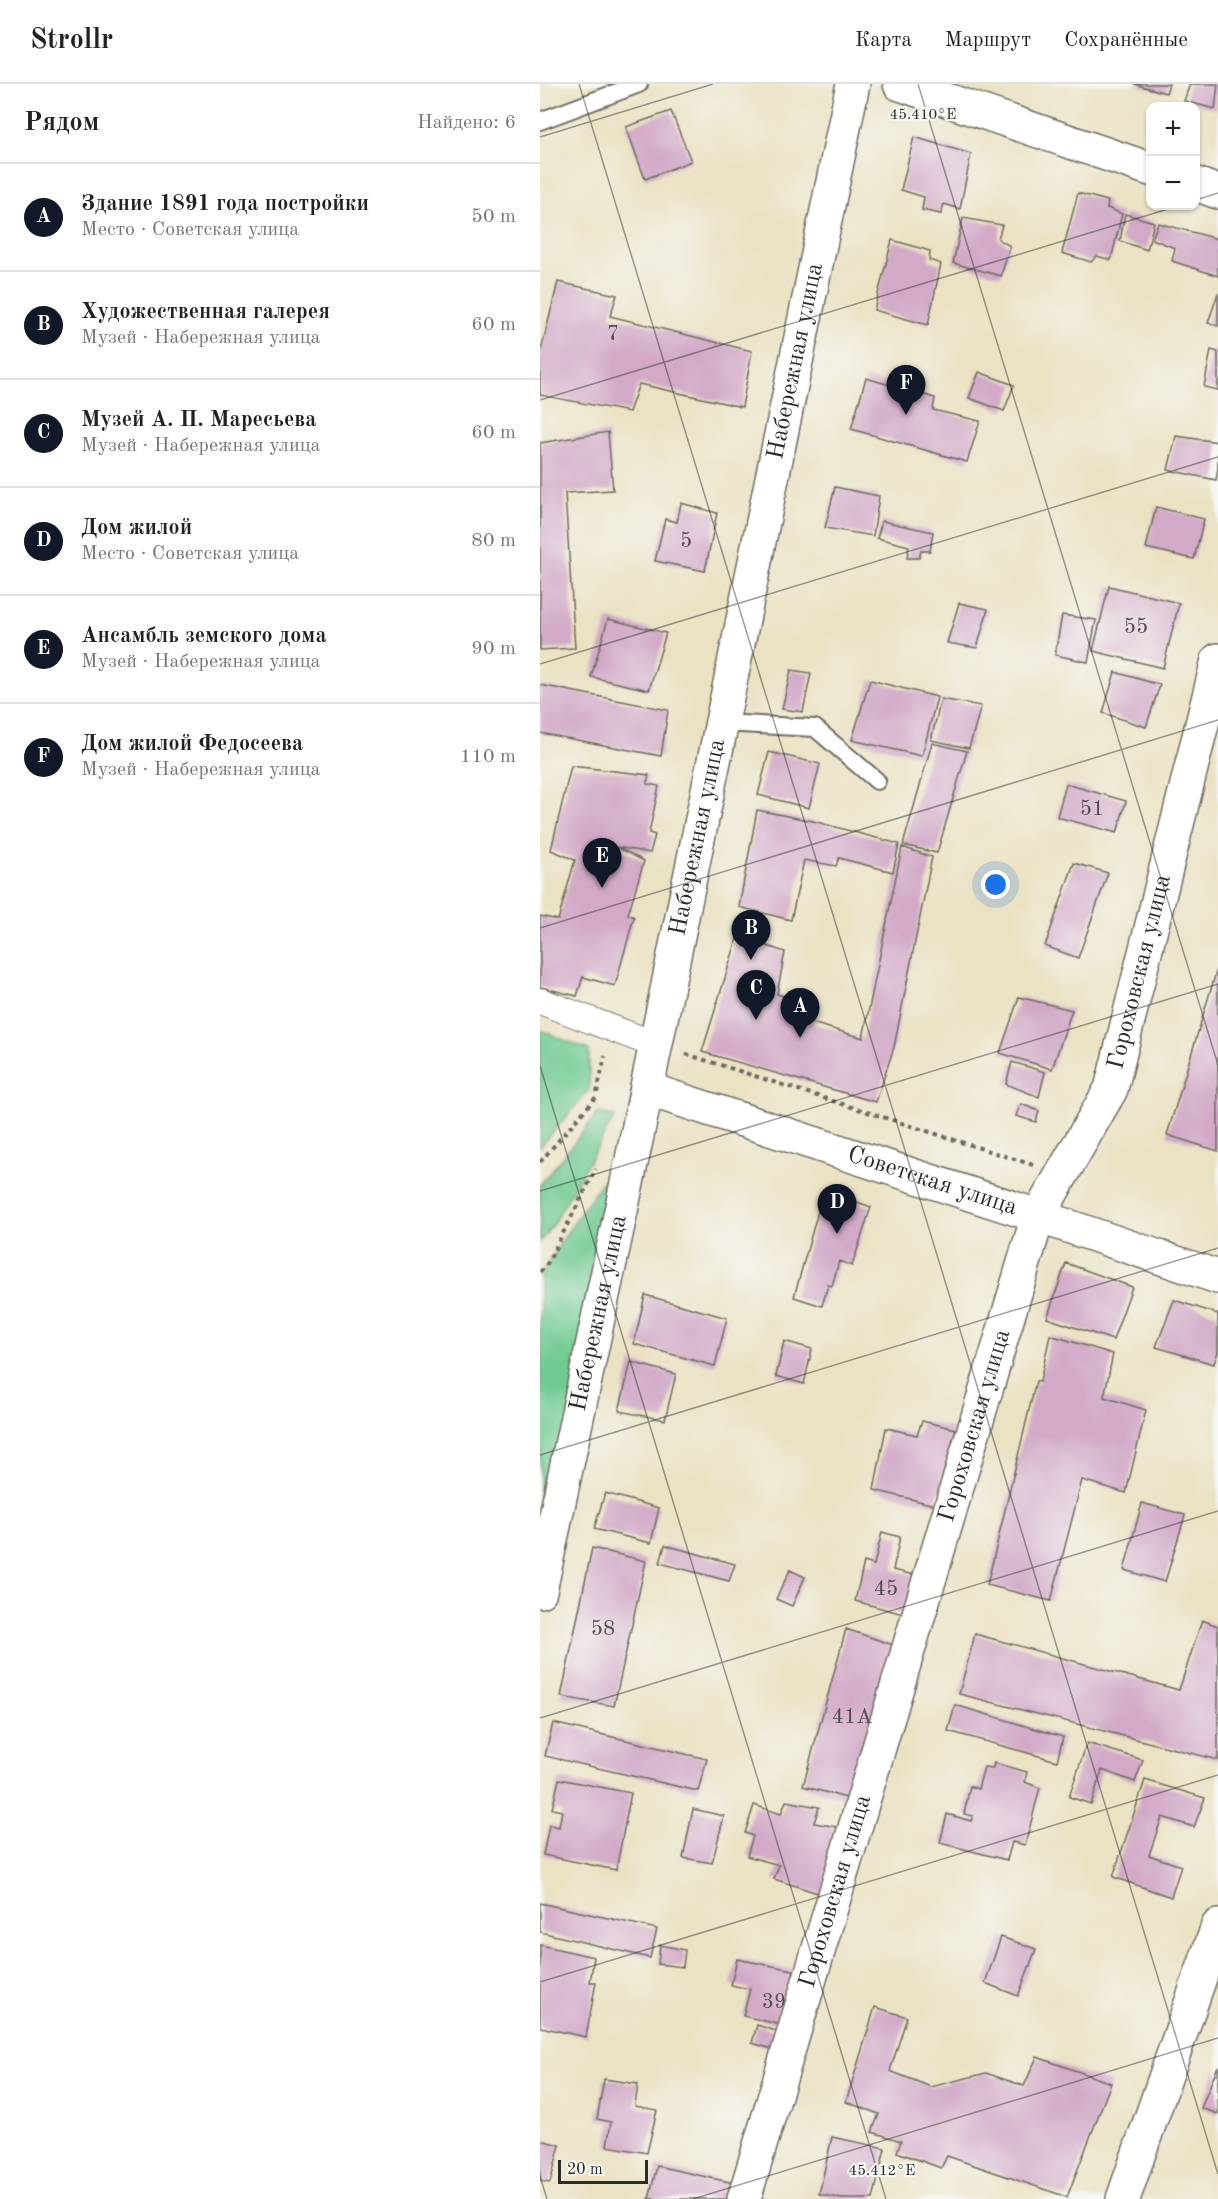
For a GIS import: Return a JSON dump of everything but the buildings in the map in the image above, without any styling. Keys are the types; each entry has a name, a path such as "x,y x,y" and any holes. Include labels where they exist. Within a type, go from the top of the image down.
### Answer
{"street":[{"name":"Набережная улица","path":"540,1591 656,1045 853,84"},
{"path":"900,84 1146,168"},
{"path":"1200,185 1218,192"},
{"name":"Гороховская улица","path":"744,2199 1038,1216 1111,1089 1218,660"},
{"path":"540,1001 656,1045"},
{"name":"Советская улица","path":"646,1089 1218,1277"},
{"path":"1123,2199 1218,1926"}],"lane":[{"path":"540,121 639,84"},
{"path":"722,723 815,728 877,781"}],"path":[{"path":"540,1162 596,1097 611,1028"},
{"path":"656,1045 1062,1174"},
{"path":"540,1272 546,1266 599,1162"}],"green space":[{"path":"540,1030 589,1050 589,1090 540,1147"},
{"path":"598,1113 615,1116 553,1224 540,1242 540,1185"},
{"path":"638,1131 540,1550 540,1277 570,1228"}],"place":[{"name":"Дом жилой Федосеева","path":"906,415"},
{"name":"Ансамбль земского дома","path":"602,888"},
{"name":"Художественная галерея","path":"751,960"},
{"name":"Музей А. П. Маресьева","path":"756,1020"},
{"name":"Здание 1891 года постройки","path":"800,1038"},
{"name":"Дом жилой","path":"837,1234"}]}
